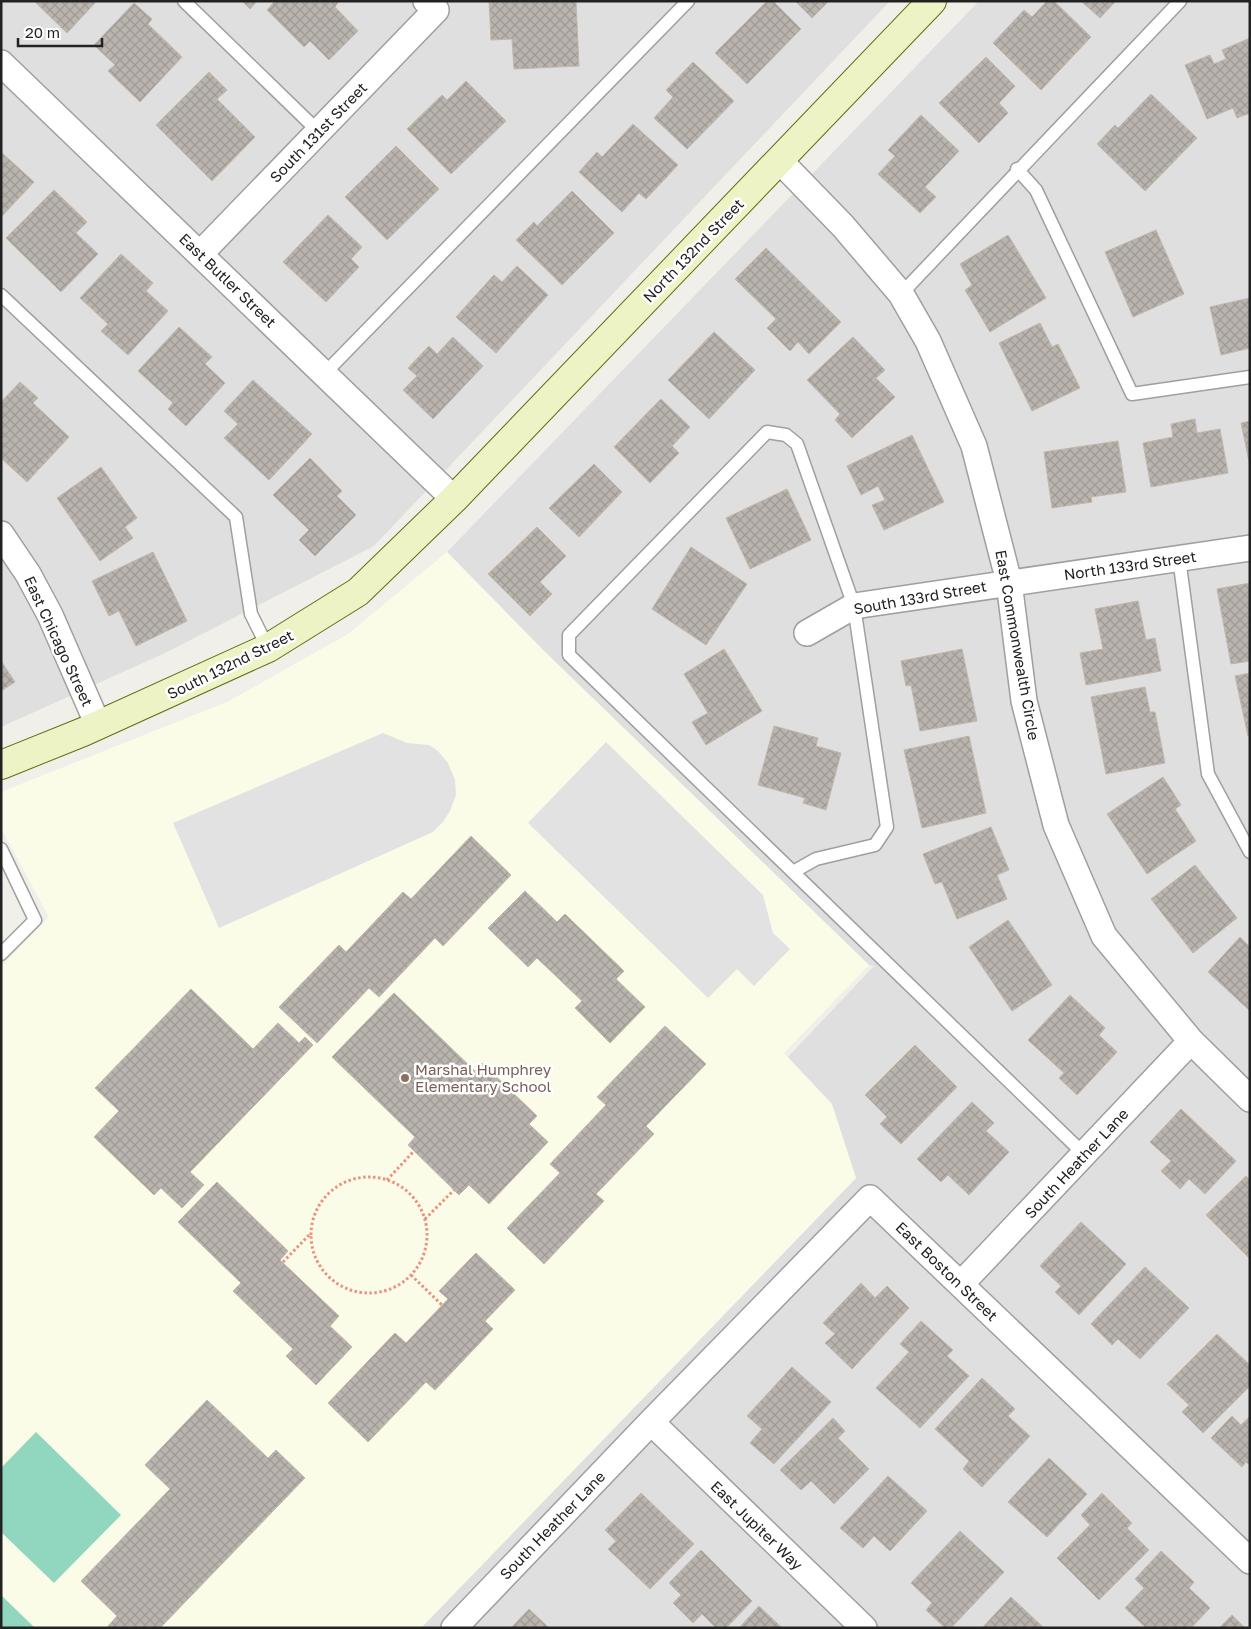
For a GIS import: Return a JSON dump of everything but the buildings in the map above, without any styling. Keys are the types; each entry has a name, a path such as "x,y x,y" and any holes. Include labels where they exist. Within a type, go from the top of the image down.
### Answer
{"street":[{"name":"North 132nd Street","path":"454,499 932,1"},
{"name":"South 131st Street","path":"200,254 319,132 431,6"},
{"name":"East Butler Street","path":"1,63 454,499"},
{"name":"East Commonwealth Circle","path":"779,160 843,226 901,294 928,341 974,446 1009,582 1024,701 1056,825 1104,936 1191,1041 1250,1099"},
{"name":"South 132nd Street","path":"1,765 98,725 268,648 358,592 454,499"},
{"name":"East Chicago Street","path":"1,534 28,574 50,615 98,725"},
{"name":"North 133rd Street","path":"1009,582 1250,548"},
{"name":"South 133rd Street","path":"807,632 854,606 1009,582"},
{"name":"South Heather Lane","path":"960,1284 1191,1041"},
{"name":"East Boston Street","path":"651,1422 870,1198 1250,1561"},
{"name":"South Heather Lane","path":"454,1628 651,1422"},
{"name":"East Jupiter Way","path":"651,1422 864,1628"}],"lane":[{"path":"184,1 319,132"},
{"path":"901,294 1180,1"},
{"path":"325,373 682,3"},
{"path":"1018,169 1036,190 1132,394 1250,377"},
{"path":"1,295 236,517 251,614 268,648"},
{"path":"793,872 816,858 875,845 887,827 854,606 798,444 786,434 768,432 569,635 568,656 1084,1154"},
{"path":"1179,558 1208,774 1250,852"},
{"path":"1,849 35,920 1,954"}],"path":[{"path":"387,1180 414,1151"},
{"path":"367,1177 387,1180 404,1189 417,1202 425,1219 427,1238 424,1256 411,1275 401,1284 384,1292 366,1294 347,1289 330,1278 318,1263 312,1244 312,1232 318,1206 331,1191 348,1181 367,1177"},
{"path":"425,1219 454,1190"},
{"path":"283,1262 312,1232"},
{"path":"411,1275 442,1305"}],"shaded area":[{"path":"1,1 890,1 374,546 165,653 1,727"},
{"path":"979,1 1250,1 1250,1628 421,1628 856,1178 787,1058 874,966 869,965 543,650 447,552"},
{"name":"Marshal Humphrey Elementary School","path":"447,552 543,650 869,965 784,1053 832,1104 856,1178 421,1628 1,1628 1,967 49,917 1,828 1,792 229,701 348,634"},
{"path":"383,733 407,743 429,745 438,751 448,763 455,780 456,795 450,811 443,822 433,832 219,928 173,823"},
{"path":"606,742 763,895 773,933 790,949 754,986 737,969 708,998 528,823"}],"green space":[{"path":"36,1432 121,1515 54,1583 1,1532 1,1468"},
{"path":"1,1595 35,1628 1,1628"}],"place":[{"name":"Marshal Humphrey Elementary School","path":"405,1078"}]}
